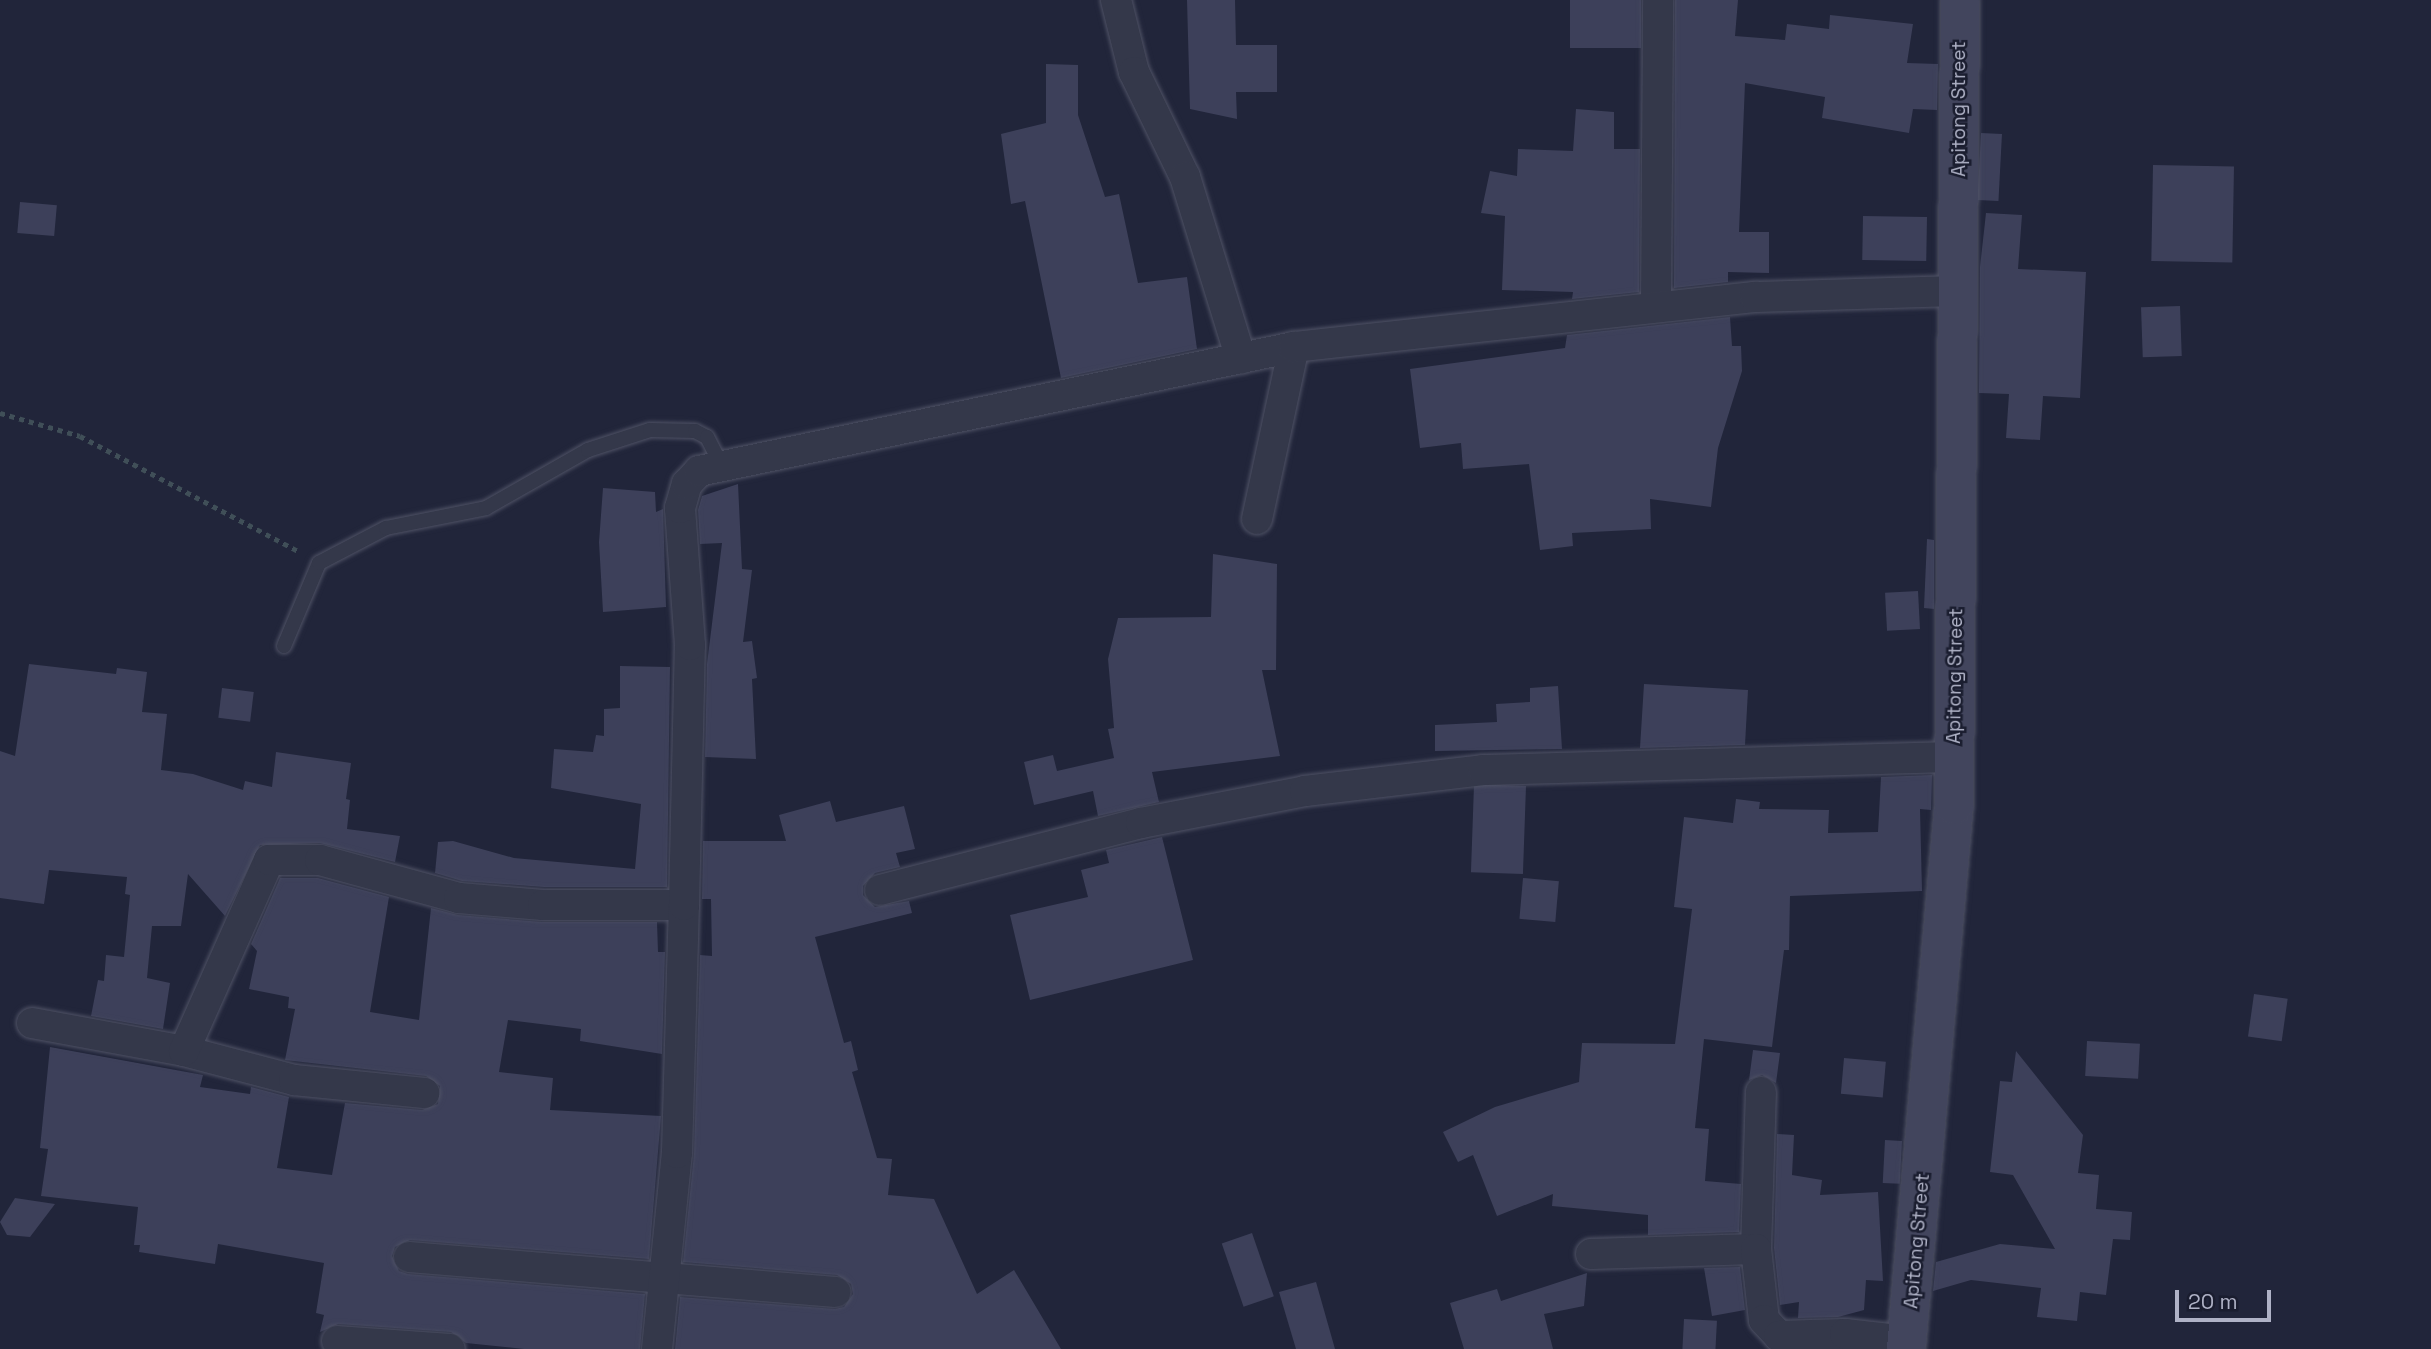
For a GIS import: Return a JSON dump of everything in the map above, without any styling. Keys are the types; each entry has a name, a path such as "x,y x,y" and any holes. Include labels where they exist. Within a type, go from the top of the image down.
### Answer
{"street":[{"path":"1116,0 1134,72 1185,177 1241,359"},
{"path":"1656,305 1658,0"},
{"name":"Apitong Street","path":"1907,1345 1936,1040 1954,757 1960,0"},
{"path":"657,1349 677,1153 684,905 690,645 680,508 687,484 699,471 721,464 1294,346 1656,305 1755,297 1958,291"},
{"path":"1257,519 1294,346"},
{"path":"880,890 1141,823 1305,791 1483,770 1954,757"},
{"path":"184,1051 270,860 320,860 459,898 543,905 684,905"},
{"path":"32,1023 184,1051 294,1080 424,1093"},
{"path":"1762,1092 1755,1249 1764,1320 1779,1336 1845,1334 1907,1345"},
{"path":"1591,1254 1755,1249"},
{"path":"409,1258 666,1275 836,1292"},
{"path":"337,1341 450,1349"}],"lane":[{"path":"284,646 319,563 386,528 486,509 588,450 650,429 695,431 707,437 721,464"}],"path":[{"path":"0,413 80,436 274,535 319,563"}],"building":[{"path":"1187,0 1235,0 1236,45 1277,45 1277,92 1236,92 1237,119 1190,109"},
{"path":"1570,0 1641,0 1641,48 1570,48"},
{"path":"1675,0 1738,0 1735,36 1785,40 1787,24 1829,29 1830,15 1913,24 1907,63 1938,64 1937,110 1913,109 1909,133 1822,118 1825,97 1745,83 1739,232 1769,232 1769,273 1728,272 1728,282 1674,288"},
{"path":"1046,64 1078,65 1078,115 1105,197 1119,194 1138,283 1187,277 1197,349 1061,378 1025,201 1011,204 1001,134 1046,123"},
{"path":"1576,109 1614,112 1614,149 1640,149 1639,292 1572,299 1573,292 1502,290 1505,216 1481,213 1490,171 1517,176 1518,149 1573,151"},
{"path":"1981,133 2002,134 1998,201 1977,200"},
{"path":"2153,165 2234,166 2232,262 2151,261"},
{"path":"20,202 57,205 54,236 17,233"},
{"path":"1986,213 2022,215 2018,269 2086,272 2080,398 2043,396 2040,440 2006,438 2009,394 1979,393 1980,267"},
{"path":"1863,216 1927,217 1926,261 1862,260"},
{"path":"2180,306 2182,356 2143,357 2141,307"},
{"path":"1730,317 1732,346 1741,346 1742,371 1718,448 1711,507 1650,499 1651,529 1572,533 1573,546 1540,550 1529,464 1463,469 1461,443 1420,448 1410,369 1565,348 1567,335"},
{"path":"738,484 742,569 752,570 743,642 752,641 757,678 752,679 756,759 705,757 707,664 722,543 700,544 698,510 702,496"},
{"path":"603,488 655,492 656,512 663,509 666,607 603,612 599,542"},
{"path":"1927,539 1934,540 1934,609 1924,608"},
{"path":"1213,554 1277,564 1276,670 1262,670 1280,756 1152,772 1159,802 1098,816 1093,791 1034,805 1024,762 1053,755 1057,771 1114,758 1108,729 1114,728 1108,659 1118,618 1211,617"},
{"path":"1918,591 1920,629 1887,631 1885,593"},
{"path":"29,664 116,674 117,668 147,672 142,712 167,714 161,770 193,774 243,790 245,781 272,787 276,752 351,763 346,799 350,800 347,829 400,836 395,862 320,843 260,845 225,916 188,874 181,926 152,926 147,978 170,983 163,1029 91,1016 98,980 104,981 106,955 124,957 130,895 125,894 127,877 49,870 44,904 0,898 0,751 15,756"},
{"path":"620,666 670,667 667,887 544,887 462,881 435,873 438,842 453,841 514,858 635,869 641,804 551,788 554,749 593,752 596,735 604,736 604,709 620,708"},
{"path":"1644,684 1748,690 1745,745 1640,748"},
{"path":"1558,686 1562,749 1435,751 1435,725 1497,722 1496,704 1530,702 1530,688"},
{"path":"222,688 254,692 250,722 218,718"},
{"path":"1932,775 1931,810 1920,809 1922,891 1790,896 1789,950 1784,950 1772,1047 1704,1039 1695,1128 1709,1129 1705,1181 1741,1184 1739,1232 1648,1235 1648,1215 1552,1206 1553,1194 1497,1216 1473,1155 1458,1162 1443,1132 1495,1107 1579,1082 1582,1043 1675,1044 1692,909 1674,907 1684,817 1733,823 1736,799 1760,802 1759,809 1829,810 1828,833 1878,832 1881,777"},
{"path":"1474,784 1526,786 1523,874 1471,872"},
{"path":"830,801 836,822 904,806 915,849 896,853 900,867 875,873 863,886 863,895 875,907 909,901 912,913 815,937 844,1043 851,1041 858,1070 852,1072 877,1158 892,1159 888,1195 934,1199 977,1294 1014,1270 1061,1349 675,1349 680,1297 835,1309 844,1307 853,1294 851,1284 837,1275 683,1262 694,1154 700,955 712,956 711,899 702,899 703,841 786,841 779,815"},
{"path":"1162,837 1193,960 1030,1000 1010,915 1088,897 1081,870 1109,863 1106,850"},
{"path":"280,878 318,878 389,897 370,1012 419,1020 431,908 458,915 542,922 657,922 658,952 665,952 662,1054 580,1041 581,1029 508,1020 499,1072 553,1078 550,1110 661,1116 649,1259 410,1240 395,1247 392,1256 399,1271 408,1274 645,1294 640,1349 524,1349 466,1343 451,1332 338,1324 320,1332 324,1315 316,1313 324,1263 218,1244 215,1264 139,1252 140,1245 134,1245 138,1207 41,1196 48,1149 40,1148 50,1047 203,1075 200,1087 250,1094 251,1087 289,1097 277,1168 332,1175 345,1103 422,1110 438,1104 440,1086 426,1076 285,1060 295,1009 288,1008 289,997 249,989 257,951 251,944"},
{"path":"1523,878 1559,881 1555,922 1519,919"},
{"path":"2254,994 2288,999 2282,1041 2248,1037"},
{"path":"2087,1041 2140,1044 2138,1079 2085,1076"},
{"path":"1753,1050 1780,1053 1776,1083 1762,1075 1749,1080"},
{"path":"2016,1051 2083,1135 2078,1173 2099,1175 2096,1209 2132,1212 2130,1240 2113,1239 2106,1295 2080,1292 2077,1321 2037,1317 2041,1288 1971,1280 1933,1291 1936,1262 2000,1244 2055,1249 2013,1175 1990,1172 2000,1081 2012,1082"},
{"path":"1844,1058 1886,1062 1883,1098 1841,1094"},
{"path":"1777,1134 1794,1135 1792,1175 1822,1180 1820,1195 1878,1192 1883,1281 1866,1280 1864,1310 1838,1317 1798,1318 1799,1302 1780,1305 1774,1248"},
{"path":"1885,1140 1902,1141 1900,1184 1883,1183"},
{"path":"15,1198 55,1204 30,1237 7,1235 0,1222"},
{"path":"1252,1233 1274,1296 1244,1307 1222,1243"},
{"path":"1740,1267 1745,1310 1712,1316 1704,1268"},
{"path":"1587,1273 1584,1306 1544,1314 1553,1349 1464,1349 1450,1303 1497,1289 1501,1301"},
{"path":"1316,1282 1335,1349 1296,1349 1279,1292"},
{"path":"1684,1319 1717,1321 1715,1349 1682,1349"}]}
